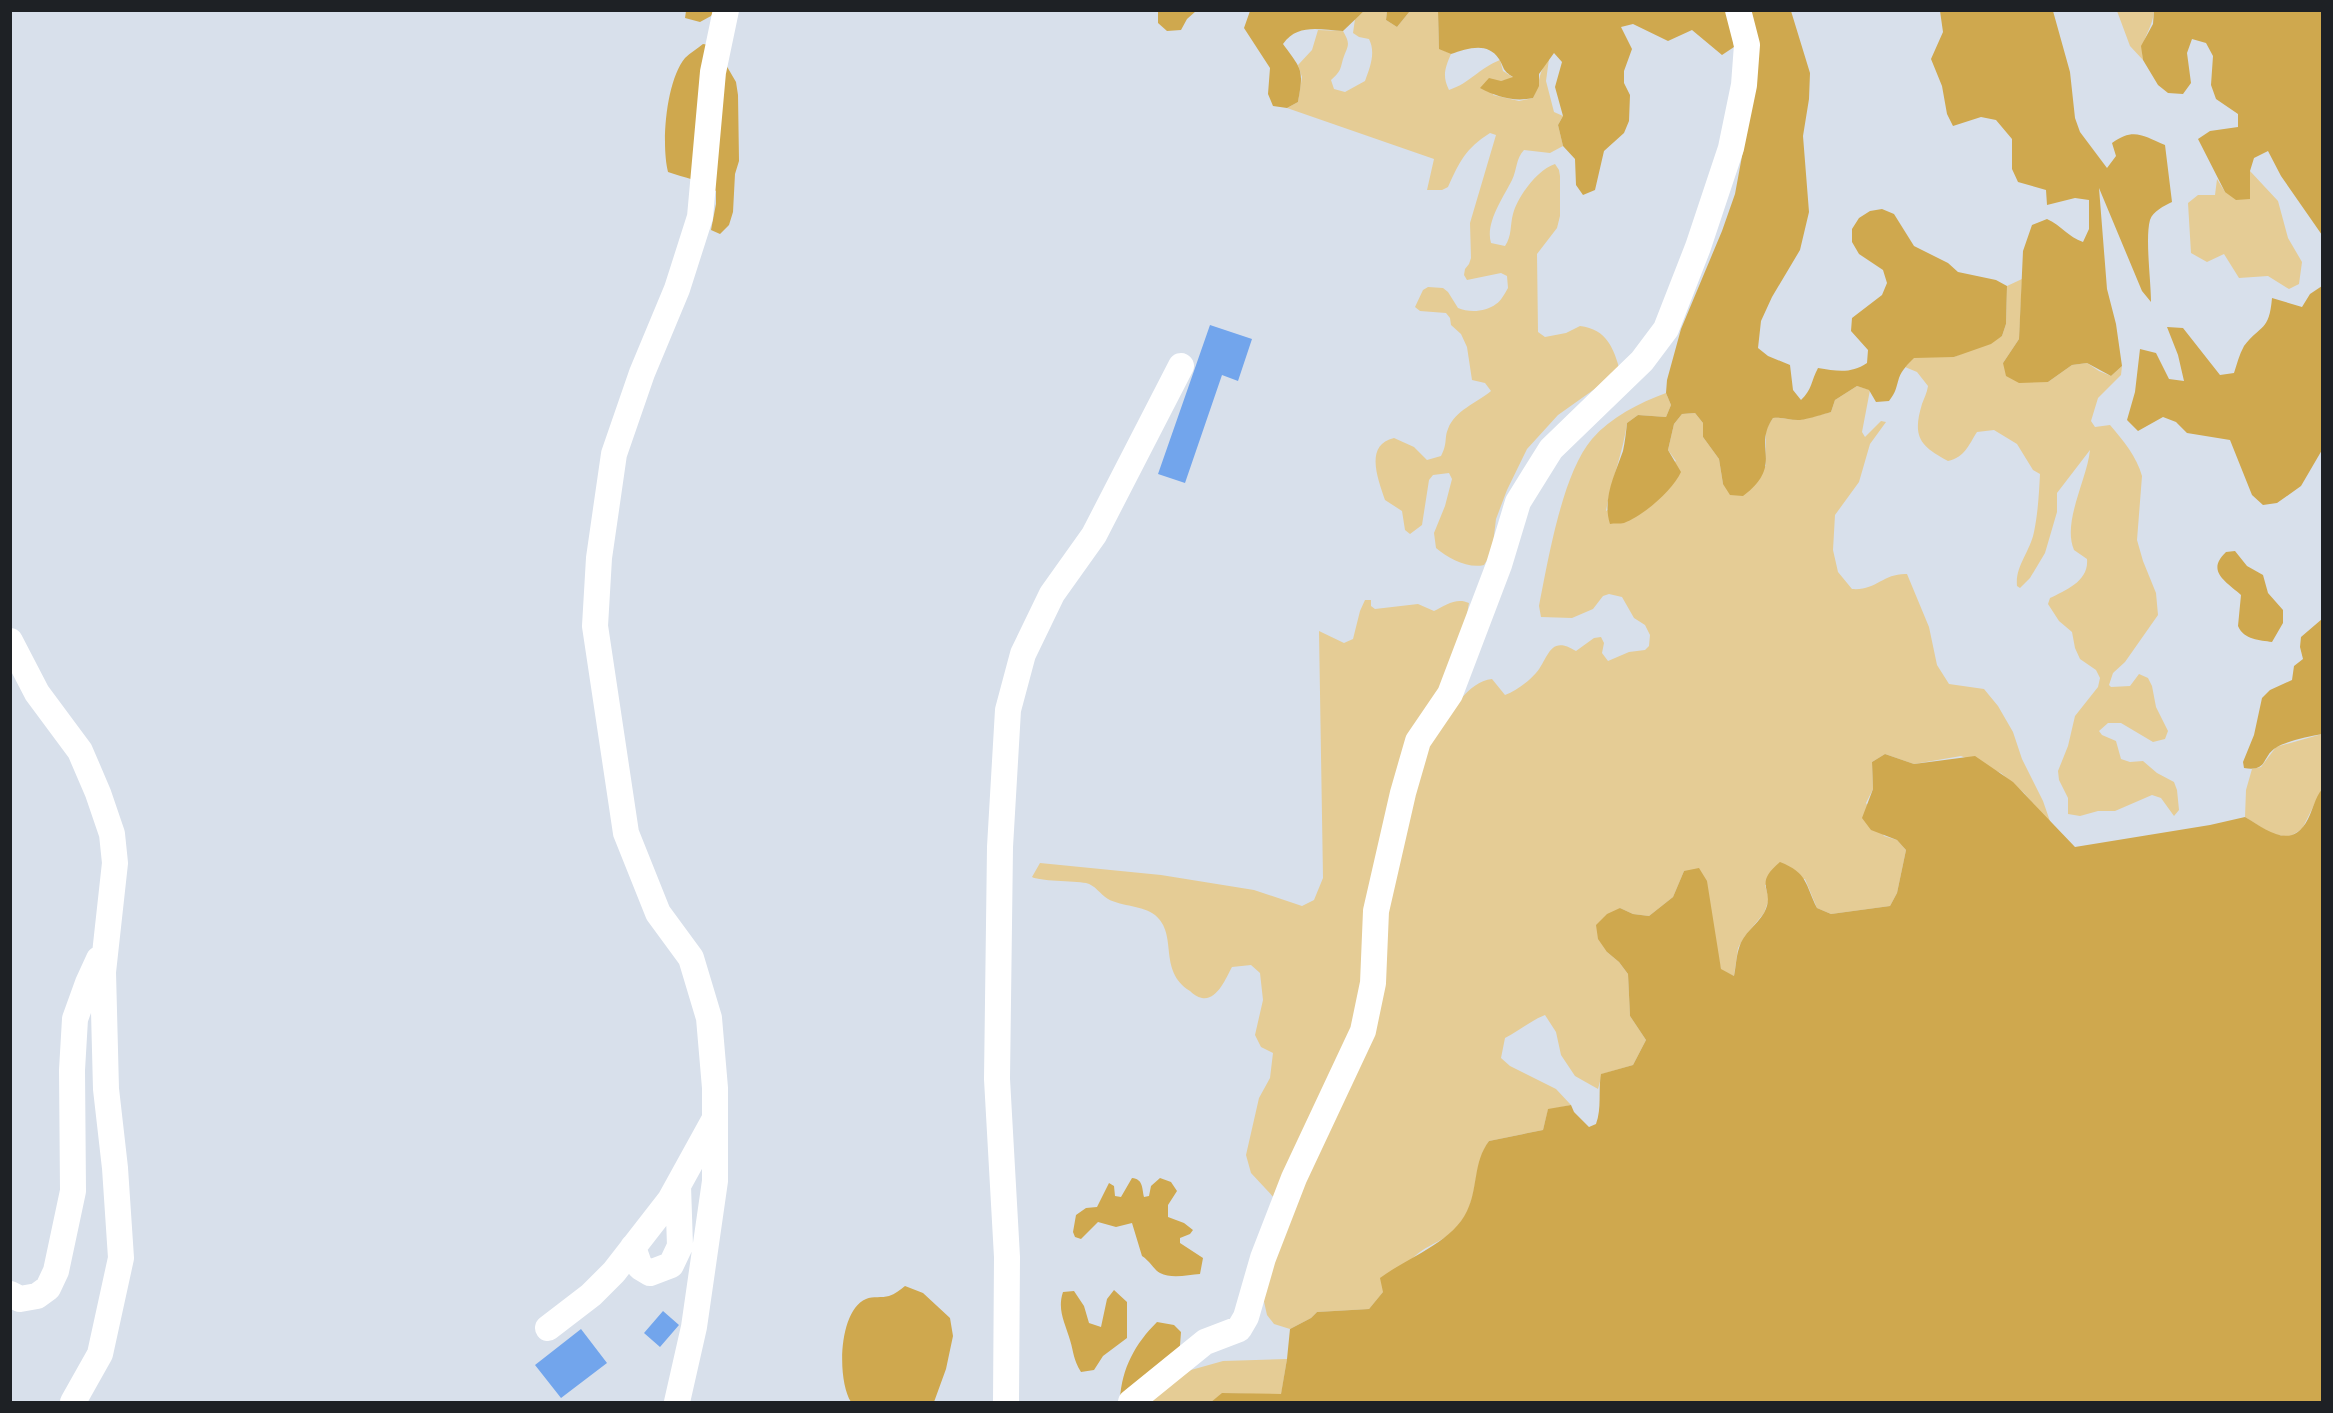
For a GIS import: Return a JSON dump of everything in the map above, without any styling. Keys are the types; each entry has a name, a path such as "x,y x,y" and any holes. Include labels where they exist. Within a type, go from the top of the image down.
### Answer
{"street":[{"path":"677,1402 694,1327 715,1181 715,1088 709,1018 692,958 658,913 626,833 595,626 599,558 614,453 642,372 677,290 700,217 713,72 726,10"},
{"path":"1131,1402 1206,1342 1239,1329 1246,1317 1263,1258 1294,1178 1363,1031 1373,983 1376,911 1403,793 1418,741 1450,694 1498,566 1518,502 1551,449 1642,361 1666,329 1698,247 1731,148 1744,85 1747,45 1738,10"},
{"path":"1006,1402 1006,1257 997,1079 1000,847 1008,710 1023,654 1052,594 1094,535 1181,366"},
{"path":"10,641 37,693 80,751 112,834 115,863 103,972 106,1089 115,1168 121,1258 110,1318 100,1354 73,1402"},
{"path":"10,1294 21,1299 37,1296 48,1288 56,1271 73,1191 72,1070 75,1019 88,983 106,945"},
{"path":"549,1328 591,1295 614,1272 670,1200 715,1119"},
{"path":"633,1247 640,1267 650,1273 671,1265 680,1246 678,1186"}],"shaded area":[{"path":"1158,10 1196,11 1187,19 1181,30 1167,31 1158,23"},
{"path":"1250,10 1364,11 1343,31 1303,30 1289,37 1283,44 1298,65 1301,76 1298,102 1287,108 1273,106 1268,94 1270,68 1244,28"},
{"path":"1387,10 1410,11 1397,27 1386,20"},
{"path":"686,11 714,11 711,16 700,22 685,18"},
{"path":"1364,11 1387,11 1386,20 1397,27 1410,11 1438,11 1439,48 1451,54 1445,72 1449,90 1463,84 1500,60 1503,71 1514,78 1501,81 1493,95 1519,101 1533,98 1549,59 1546,81 1554,112 1563,116 1558,125 1563,146 1550,153 1524,150 1521,153 1512,180 1490,227 1491,243 1505,246 1510,234 1513,214 1524,192 1535,178 1555,164 1560,176 1560,216 1557,228 1537,254 1538,332 1545,337 1566,333 1580,326 1597,331 1608,341 1620,371 1558,415 1527,449 1496,519 1492,552 1484,565 1458,562 1436,548 1434,533 1445,506 1452,479 1449,473 1433,475 1429,480 1422,525 1410,534 1405,530 1402,511 1385,500 1377,473 1376,455 1385,442 1394,438 1414,447 1427,460 1441,456 1451,422 1491,391 1485,383 1472,380 1467,347 1461,334 1451,325 1446,313 1420,311 1415,307 1423,290 1428,287 1443,288 1458,308 1472,311 1492,307 1500,301 1508,288 1507,276 1501,273 1467,280 1464,275 1471,258 1470,223 1496,135 1490,133 1469,150 1448,187 1442,190 1427,190 1434,159 1287,108 1298,102 1302,77 1298,65 1312,50 1318,30 1343,31 1348,42 1341,68 1331,80 1334,89 1345,92 1365,81 1372,60 1371,44 1369,39 1353,33 1355,19"},
{"path":"1438,11 1729,11 1734,47 1722,55 1692,30 1668,41 1633,24 1621,27 1632,49 1624,71 1624,83 1630,95 1629,121 1624,133 1604,151 1595,190 1583,195 1576,185 1575,159 1563,146 1558,125 1563,116 1555,87 1562,62 1554,53 1539,74 1539,86 1533,98 1512,99 1493,94 1480,88 1489,78 1501,81 1513,77 1505,71 1499,59 1489,50 1476,48 1451,54 1439,49"},
{"path":"1744,11 1791,11 1810,73 1809,99 1803,136 1809,212 1800,250 1772,297 1761,321 1758,348 1768,356 1790,365 1793,390 1801,400 1809,389 1818,368 1849,370 1867,363 1868,350 1851,331 1852,318 1882,295 1887,283 1883,270 1859,254 1852,242 1852,229 1859,218 1870,211 1882,209 1894,214 1914,246 1948,263 1958,272 1996,280 2007,286 2006,324 2002,336 1991,344 1954,357 1914,358 1902,372 1889,401 1876,402 1869,390 1857,386 1835,400 1831,412 1800,420 1773,418 1765,438 1766,456 1762,475 1743,496 1730,495 1723,484 1719,459 1703,437 1703,423 1695,413 1682,414 1674,424 1668,450 1681,472 1677,479 1657,502 1640,515 1624,523 1610,524 1608,496 1623,451 1627,423 1638,415 1666,417 1671,405 1666,393 1667,380 1681,329 1735,194 1745,140"},
{"path":"1940,11 2053,11 2070,72 2075,118 2080,132 2107,168 2116,156 2112,143 2126,135 2144,136 2165,145 2172,202 2156,211 2150,220 2148,248 2151,302 2142,291 2099,188 2107,289 2116,324 2122,366 2111,376 2087,363 2072,365 2048,382 2019,383 2006,376 2003,363 2019,339 2023,251 2032,225 2047,219 2083,242 2089,229 2089,200 2075,198 2047,205 2046,190 2018,182 2012,169 2012,139 1996,120 1981,117 1953,126 1947,114 1942,86 1931,59 1943,32"},
{"path":"2117,11 2154,11 2143,46 2143,60 2130,46"},
{"path":"2154,11 2322,11 2322,235 2281,176 2268,151 2254,158 2250,171 2250,199 2236,200 2225,192 2198,139 2210,131 2238,127 2238,114 2216,99 2211,85 2213,56 2206,43 2192,39 2187,53 2191,83 2183,94 2168,93 2158,85 2143,60 2141,46 2153,24"},
{"path":"703,44 715,46 736,82 738,95 739,161 735,174 733,212 729,225 720,234 711,230 716,191 699,182 668,172 666,160 665,130 673,82 685,58"},
{"path":"2250,171 2278,201 2288,238 2302,262 2299,284 2289,289 2268,276 2239,278 2224,254 2207,262 2191,253 2188,203 2198,195 2215,195 2217,179 2225,192"},
{"path":"2022,279 2019,339 2003,363 2048,382 2072,365 2087,363 2111,376 2122,366 2121,375 2098,398 2091,421 2095,427 2110,425 2129,449 2140,469 2142,476 2137,540 2156,593 2158,615 2125,662 2113,673 2109,685 2111,687 2130,686 2139,674 2148,678 2156,707 2168,731 2165,739 2153,742 2121,723 2108,723 2099,731 2102,735 2116,741 2121,759 2130,762 2143,761 2157,773 2174,782 2179,810 2174,816 2161,798 2152,795 2115,811 2098,811 2080,816 2068,814 2068,798 2059,780 2058,771 2068,746 2075,716 2098,687 2100,678 2096,670 2080,659 2072,632 2059,621 2048,604 2050,598 2075,584 2087,567 2087,559 2074,550 2071,527 2090,450 2057,493 2057,512 2045,553 2030,578 2020,588 2017,586 2018,572 2034,532 2040,474 2033,470 2017,444 1994,430 1977,432 1962,454 1948,461 1925,445 1918,433 1919,415 1928,386 1917,372 1905,367 1914,357 1954,357 2002,336 2006,324 2007,286"},
{"path":"2322,286 2322,450 2301,486 2277,503 2263,505 2252,495 2230,440 2187,433 2176,422 2163,417 2138,431 2127,420 2135,392 2140,349 2156,353 2169,379 2184,381 2178,355 2167,327 2183,328 2220,375 2234,373 2244,346 2269,317 2272,298 2302,307 2310,294"},
{"path":"1857,386 1870,390 1862,432 1865,437 1881,421 1886,422 1870,444 1859,482 1835,515 1833,550 1838,572 1852,589 1867,587 1899,574 1907,574 1929,627 1937,665 1949,684 1984,689 1998,706 2013,732 2022,759 2043,801 2051,824 2024,793 2001,773 1961,756 1914,764 1885,754 1872,762 1873,789 1866,803 1884,836 1897,840 1906,850 1897,893 1890,906 1831,914 1817,908 1805,879 1765,885 1769,899 1764,913 1738,948 1734,976 1721,970 1712,926 1684,871 1673,897 1649,916 1633,914 1620,908 1607,952 1628,974 1630,1016 1646,1040 1633,1065 1602,1074 1598,1089 1575,1076 1561,1055 1556,1032 1545,1015 1505,1038 1501,1058 1510,1066 1556,1089 1571,1105 1548,1110 1543,1130 1489,1141 1480,1160 1472,1199 1459,1225 1447,1236 1415,1256 1369,1309 1317,1312 1311,1318 1290,1329 1274,1324 1267,1315 1259,1279 1277,1201 1251,1173 1246,1155 1259,1098 1270,1078 1273,1053 1261,1047 1255,1035 1263,1000 1260,973 1251,965 1232,967 1217,992 1207,998 1197,996 1180,983 1174,973 1166,932 1155,915 1144,909 1108,899 1086,883 1032,877 1040,863 1161,875 1254,890 1302,906 1314,900 1323,878 1319,631 1344,643 1353,639 1365,600 1371,600 1371,606 1375,609 1418,604 1434,611 1456,601 1469,603 1438,730 1461,699 1475,686 1492,679 1505,695 1522,686 1533,676 1551,650 1560,645 1576,651 1594,638 1601,637 1604,643 1602,653 1608,661 1629,652 1645,650 1649,646 1650,635 1645,625 1634,618 1622,597 1609,594 1603,596 1593,609 1572,618 1541,617 1539,606 1564,495 1581,454 1592,439 1626,412 1666,393 1671,405 1666,417 1638,415 1627,423 1606,511 1676,461 1668,450 1674,424 1682,414 1695,413 1703,423 1703,437 1719,459 1723,484 1766,466 1766,429 1773,418 1798,420 1831,412 1835,400"},
{"path":"2235,551 2247,566 2263,575 2268,593 2283,610 2283,623 2272,642 2248,637 2238,626 2241,595 2224,580 2218,570 2220,559 2226,552"},
{"path":"2322,619 2322,734 2281,745 2272,751 2257,768 2244,768 2243,762 2254,735 2262,698 2270,690 2292,680 2294,666 2303,659 2300,647 2301,637"},
{"path":"2322,734 2322,789 2302,829 2289,837 2272,834 2245,817 2246,790 2252,769 2261,767 2276,747"},
{"path":"1885,754 1914,764 1975,756 2013,782 2075,847 2245,817 2270,832 2287,836 2302,829 2322,789 2322,1402 1211,1402 1222,1393 1281,1394 1290,1329 1311,1318 1317,1312 1369,1309 1383,1292 1380,1278 1451,1232 1467,1211 1480,1158 1489,1141 1543,1130 1548,1109 1571,1105 1574,1112 1589,1127 1596,1124 1601,1074 1633,1065 1646,1040 1630,1016 1628,974 1598,939 1596,925 1607,914 1620,908 1633,914 1649,916 1673,897 1684,871 1699,868 1707,881 1721,969 1734,976 1741,943 1764,913 1767,905 1767,877 1780,862 1801,875 1817,908 1831,914 1890,906 1897,893 1906,850 1897,840 1871,830 1862,818 1873,789 1872,762"},
{"path":"1132,1178 1140,1182 1144,1197 1149,1196 1151,1186 1160,1178 1171,1182 1177,1191 1168,1205 1168,1217 1184,1223 1193,1230 1190,1234 1180,1238 1180,1243 1203,1258 1200,1274 1174,1276 1158,1272 1142,1256 1132,1223 1116,1227 1098,1222 1081,1239 1075,1237 1073,1232 1076,1215 1086,1208 1097,1207 1109,1183 1114,1186 1115,1196 1121,1197"},
{"path":"905,1286 923,1293 950,1318 953,1336 946,1369 934,1402 851,1402 846,1392 842,1363 845,1331 850,1317 857,1306 866,1299 889,1296"},
{"path":"1114,1290 1127,1302 1127,1338 1103,1356 1094,1370 1081,1372 1075,1360 1062,1316 1063,1292 1074,1291 1084,1306 1089,1323 1101,1327 1107,1299"},
{"path":"1157,1322 1174,1325 1181,1332 1179,1359 1120,1399 1121,1388 1131,1357 1142,1339"},
{"path":"1287,1359 1281,1395 1223,1393 1211,1402 1143,1402 1191,1370 1223,1361"}],"building":[{"path":"1210,325 1252,339 1238,381 1222,375 1185,483 1158,474"},
{"path":"663,1311 679,1325 660,1347 644,1333"},
{"path":"581,1329 607,1363 561,1398 535,1365"}]}
